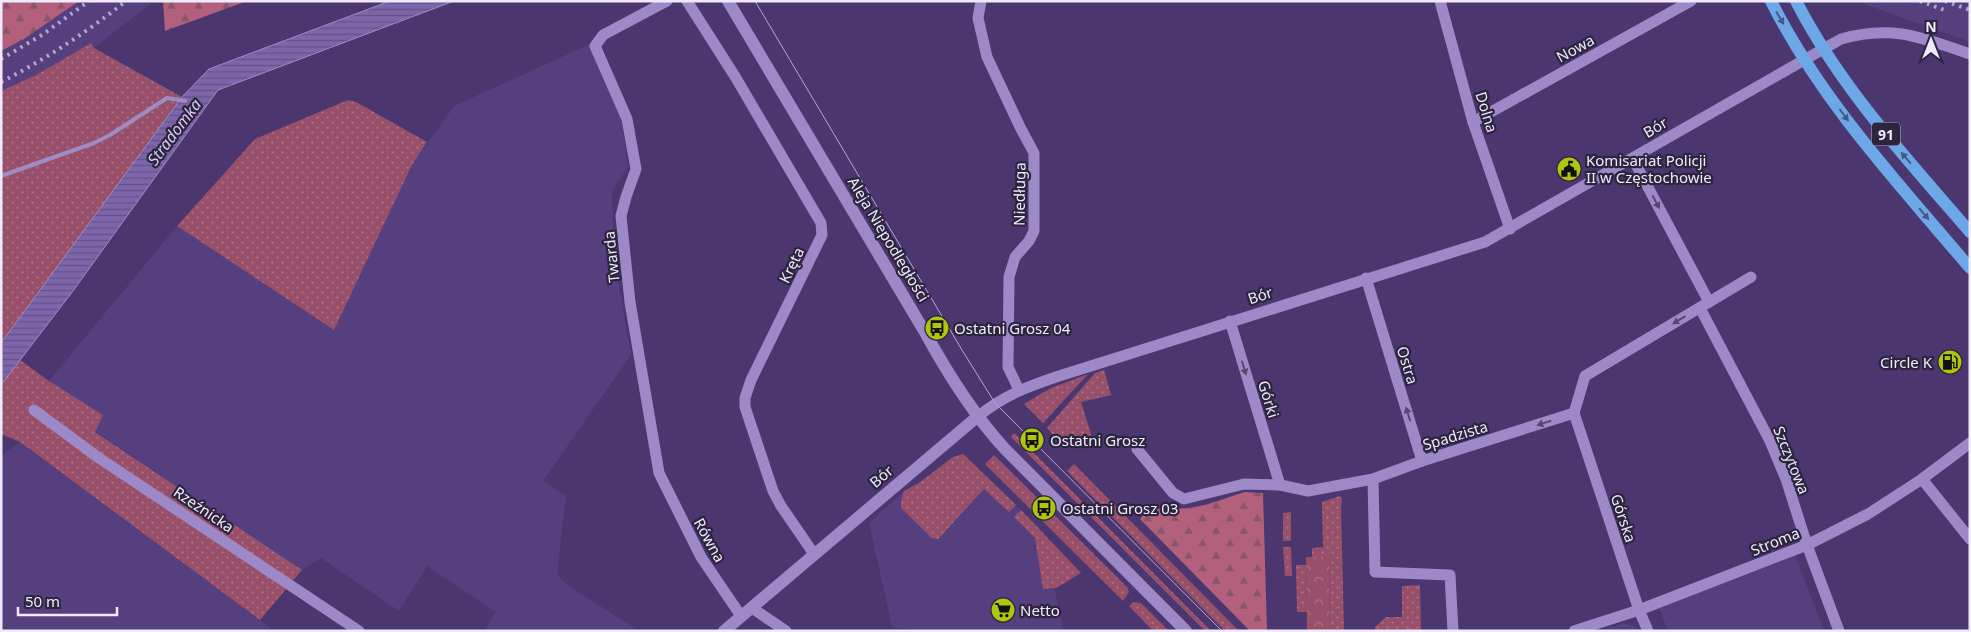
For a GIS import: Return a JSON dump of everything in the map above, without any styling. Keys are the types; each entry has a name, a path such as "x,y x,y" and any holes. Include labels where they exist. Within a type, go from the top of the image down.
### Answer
{"main road":[{"name":"91","path":"1770,1 1818,81 1870,150 1970,268"},
{"name":"91","path":"1796,1 1837,70 1879,127 1970,232"}],"street":[{"name":"Twarda","path":"659,473 630,302 621,216 636,169 627,119 595,46 603,35 667,1"},
{"name":"Kręta","path":"686,1 741,87 821,223 822,235 751,380 745,398 745,407 773,491 814,554"},
{"name":"Aleja Niepodległości","path":"728,1 926,334 948,375 977,417 1005,449 1186,631"},
{"name":"Niedługa","path":"981,1 978,18 987,57 1034,153 1034,231 1015,256 1009,277 1008,367 1019,390"},
{"name":"Dolna","path":"1440,1 1473,122 1510,229"},
{"name":"Nowa","path":"1473,122 1691,1"},
{"name":"Bór","path":"724,631 977,417 996,403 1019,390 1366,278 1485,242 1841,39 1867,32 1900,33 1970,54"},
{"name":"Szczytowa","path":"1633,158 1770,441 1786,479 1838,631"},
{"path":"1574,413 1585,376 1751,277"},
{"name":"Ostra","path":"1366,278 1422,461"},
{"name":"Górki","path":"1230,322 1280,485"},
{"name":"Rzeźnicka","path":"34,410 99,458 359,631"},
{"name":"Spadzista","path":"1137,449 1173,493 1184,499 1244,484 1280,485 1308,491 1373,479 1422,461 1574,413"},
{"name":"Górska","path":"1574,413 1639,610 1648,631"},
{"name":"Stroma","path":"1574,631 1639,610 1807,545 1868,514 1922,479 1970,444"},
{"name":"Równa","path":"659,473 701,557 741,616"},
{"path":"1373,479 1375,572 1450,575 1453,631"},
{"path":"1922,479 1970,539"},
{"path":"752,608 786,631"}],"shaded area":[{"path":"79,1 154,1 94,48 91,43 36,75 1,91 1,51 24,39"},
{"path":"1856,1 1970,1 1970,42"},
{"path":"590,44 621,118 628,167 612,191 614,256 631,355 543,481 566,496 557,574 566,584 639,631 484,631 496,612 427,566 399,611 321,558 302,570 95,431 103,415 49,381 177,226 334,330 412,165 454,106"},
{"path":"19,442 275,631 1,631 1,456"},
{"path":"959,455 966,456 1044,533 1063,631 917,631 892,627 869,523 904,491 919,483 953,457"},
{"path":"1795,555 1824,631 1668,631 1659,608"},
{"path":"1624,623 1636,627 1638,631 1598,631"}],"green space":[{"path":"1,1 79,1 24,39 1,51"},
{"path":"163,1 247,1 165,31"},
{"path":"91,43 94,48 182,97 1,343 1,91 36,75"},
{"path":"348,100 356,102 427,142 412,165 334,330 177,226 255,139"},
{"path":"20,360 103,415 95,432 302,570 260,620 20,442 1,434 1,385"},
{"path":"1104,370 1111,395 1081,402 1092,437 1065,447 1047,428 1095,373"},
{"path":"1088,374 1043,423 1024,404 1051,388"},
{"path":"1014,433 1211,631 1205,631 1011,437"},
{"path":"963,454 1016,505 1009,512 984,489 938,539 932,538 901,508 904,491 919,483 953,457"},
{"path":"994,455 1127,587 1129,592 1123,601 985,464"},
{"path":"1074,464 1239,631 1225,631 1067,471"},
{"path":"1245,492 1263,493 1267,631 1250,631 1140,519 1149,508 1194,507"},
{"path":"1340,496 1342,499 1344,631 1330,631 1329,556 1312,557 1312,548 1323,547 1322,502"},
{"path":"1021,510 1081,573 1056,588 1043,589 1035,538 1014,517"},
{"path":"1291,512 1291,541 1283,541 1283,513"},
{"path":"1283,547 1291,547 1292,576 1285,576"},
{"path":"1329,556 1330,631 1307,631 1306,557"},
{"path":"1296,565 1306,565 1307,612 1297,612"},
{"path":"1420,585 1421,631 1375,631 1375,627 1386,617 1402,617 1402,586"},
{"path":"1134,602 1141,603 1169,631 1153,631 1129,606"}],"water":[{"name":"Stradomka","path":"390,1 454,1 218,90 73,291 1,385 1,343 182,97 209,69"}],"waterway":[{"name":"Stradomka","path":"1,176 94,143 110,135 167,98 185,101"}],"tram line":[{"path":"755,1 995,403 1222,631"}],"railway":[{"path":"1,59 42,35 89,1"},
{"path":"1,82 66,44 126,1"},
{"path":"1920,1 1947,11"},
{"path":"1945,1 1970,10"}],"place":[{"name":"Komisariat Policji II w Częstochowie","path":"1569,169"},
{"name":"Ostatni Grosz 04","path":"937,328"},
{"name":"Circle K","path":"1950,362"},
{"name":"Ostatni Grosz","path":"1032,440"},
{"name":"Ostatni Grosz 03","path":"1044,508"},
{"name":"Netto","path":"1003,610"}]}
